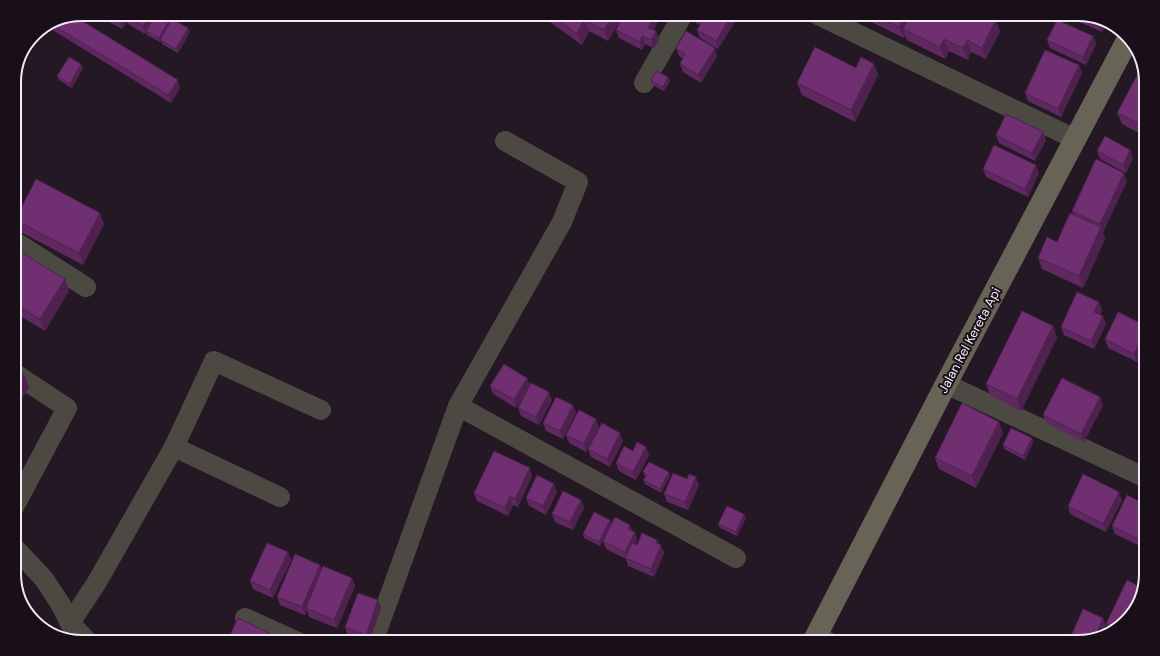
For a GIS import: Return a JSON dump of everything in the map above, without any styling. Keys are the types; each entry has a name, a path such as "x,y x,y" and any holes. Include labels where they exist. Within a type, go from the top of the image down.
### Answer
{"main road":[{"name":"Jalan Rel Kereta Api","path":"817,635 946,384 1125,44"}],"street":[{"path":"644,83 679,21"},
{"path":"830,21 1075,139"},
{"path":"376,635 458,406 562,222 578,182 505,141"},
{"path":"21,245 86,287"},
{"path":"70,623 97,582 174,446 214,361 321,410"},
{"path":"21,378 67,408 21,494"},
{"path":"946,384 1139,475"},
{"path":"458,406 736,558"},
{"path":"174,446 280,497"},
{"path":"21,554 44,579 62,606 70,623 81,635"},
{"path":"246,618 283,635"}],"building":[{"path":"82,21 178,80 168,95 56,27 70,22"},
{"path":"134,21 146,21 143,26"},
{"path":"152,21 169,21 159,38 146,31"},
{"path":"171,21 176,21 188,28 176,49 160,40"},
{"path":"559,21 583,21 577,34"},
{"path":"588,21 609,21 604,30"},
{"path":"620,21 652,21 648,28 656,31 651,40 642,36 640,42 616,30"},
{"path":"702,21 728,21 716,41 697,30"},
{"path":"888,21 902,21 899,27"},
{"path":"907,21 996,21 982,48 967,40 963,48 944,39 940,47 903,29"},
{"path":"1056,21 1093,36 1083,57 1047,40"},
{"path":"686,31 715,48 698,75 680,64 685,54 676,48"},
{"path":"815,47 856,68 861,57 874,64 851,110 797,83"},
{"path":"1045,50 1079,65 1058,109 1025,93"},
{"path":"69,57 81,64 70,84 57,76"},
{"path":"656,71 668,77 663,87 651,81"},
{"path":"1138,73 1139,124 1117,113"},
{"path":"1006,114 1043,132 1032,153 996,135"},
{"path":"1105,136 1130,150 1123,165 1097,151"},
{"path":"994,145 1036,165 1025,189 983,169"},
{"path":"1096,159 1124,173 1100,224 1072,211"},
{"path":"36,179 100,213 79,253 21,223 21,208"},
{"path":"1070,213 1101,227 1079,276 1038,258 1047,237 1057,242"},
{"path":"21,252 65,279 40,319 21,307"},
{"path":"1077,292 1099,302 1094,312 1103,316 1091,341 1061,327"},
{"path":"1022,311 1053,326 1017,399 986,384"},
{"path":"1118,312 1139,322 1139,344 1134,354 1105,339"},
{"path":"504,364 527,378 514,400 490,386"},
{"path":"21,373 24,375 21,380"},
{"path":"1062,378 1100,397 1081,434 1043,415"},
{"path":"531,383 549,392 536,417 518,408"},
{"path":"556,397 573,405 560,431 543,423"},
{"path":"962,403 999,422 972,476 935,458"},
{"path":"579,410 596,419 584,444 566,435"},
{"path":"602,423 620,433 607,459 588,449"},
{"path":"1011,428 1032,438 1023,456 1003,445"},
{"path":"637,442 646,447 633,472 616,463 624,446 633,451"},
{"path":"494,451 530,468 515,499 510,496 505,508 474,493"},
{"path":"649,462 669,472 660,489 643,480 647,475 643,471"},
{"path":"673,473 687,479 689,474 696,477 685,502 664,494"},
{"path":"1083,474 1119,492 1103,524 1068,506"},
{"path":"537,475 554,484 543,506 526,498"},
{"path":"563,491 581,500 570,522 552,514"},
{"path":"1127,495 1139,501 1139,540 1112,526"},
{"path":"727,506 744,514 736,532 718,524"},
{"path":"594,512 610,520 599,542 583,534"},
{"path":"615,517 630,525 628,529 635,532 625,552 603,541"},
{"path":"642,533 657,540 656,543 661,545 651,569 625,558 632,543 637,545"},
{"path":"267,543 288,552 270,590 250,581"},
{"path":"295,554 320,565 302,607 277,597"},
{"path":"323,566 352,578 334,620 306,608"},
{"path":"1127,580 1137,586 1131,604 1126,611 1110,626 1106,624"},
{"path":"358,593 378,600 366,635 345,627"},
{"path":"1083,609 1103,618 1097,631 1078,635 1072,634"},
{"path":"238,618 273,635 230,635"}]}
